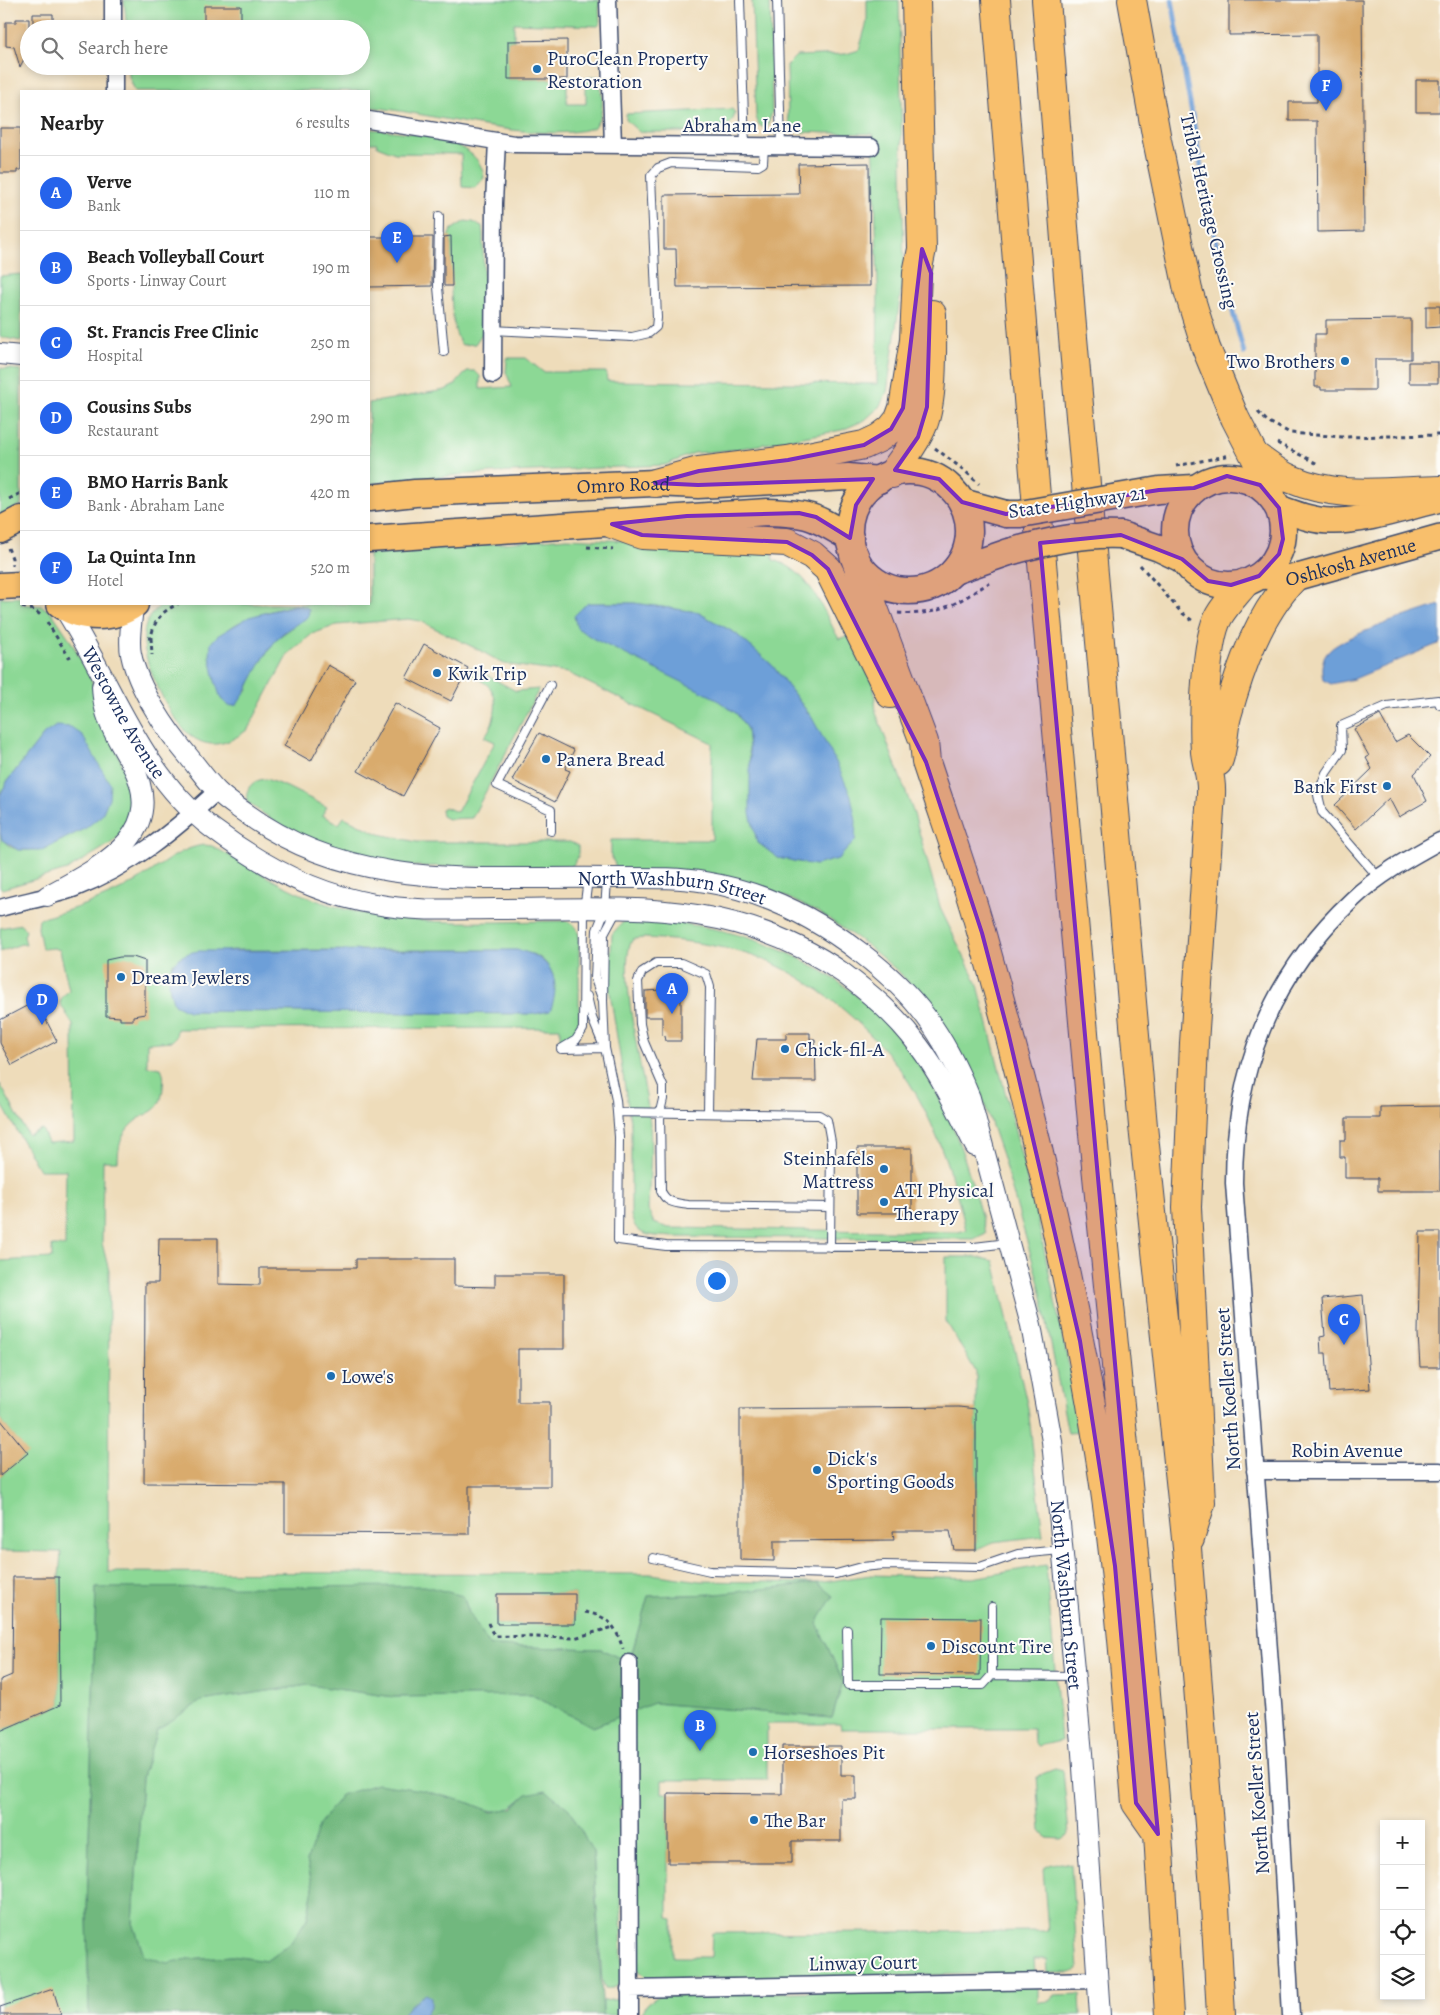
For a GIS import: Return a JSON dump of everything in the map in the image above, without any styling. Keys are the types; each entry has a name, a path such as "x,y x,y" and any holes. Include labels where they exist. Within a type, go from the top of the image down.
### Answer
{"highway":[{"path":"655,483 699,471 788,460 864,445 879,438 891,429 899,419 903,408 914,340 917,273 922,249 916,0"},
{"path":"996,0 1036,493 1096,1166 1129,1495 1158,1834 1169,2015"},
{"path":"1046,0 1071,315 1142,1116 1187,1548 1214,1888 1221,2015"},
{"path":"1132,0 1157,140 1190,298 1206,348 1235,418 1290,479 1320,488 1370,494 1440,490"},
{"path":"886,477 918,437 927,407 932,346 931,273 922,249"},
{"path":"1212,777 1205,754 1209,645 1219,616 1279,554 1283,538 1283,523 1269,484 1264,448"},
{"path":"852,546 863,569 876,581 891,588 908,591 926,589 941,582 954,571 963,559 968,545 967,516 972,495 952,489 939,479 923,473 907,471 886,477 866,490 856,504 850,521 852,546 924,742 926,762"},
{"path":"1252,580 1219,584 1208,581 1189,568 1182,559 1176,545 1176,522 1184,500 1194,488 1210,480 1226,476 1244,478 1260,485 1275,502"},
{"name":"Omro Road","path":"370,498 415,493 655,483 698,485 848,477 886,477"},
{"name":"State Highway 21","path":"972,495 1006,514 1020,514 1159,490 1194,488"},
{"name":"Omro Road","path":"370,539 616,536 686,516 799,513 816,517 852,546"},
{"path":"4,537 20,521"},
{"path":"616,536 642,535 787,542 812,554 828,569 926,762 982,933 1004,1014 1080,1341 1100,1454 1115,1566 1136,1803 1158,1834"},
{"name":"State Highway 21","path":"954,571 1009,552 1060,540 1121,535 1159,548 1182,559"},
{"path":"1187,1548 1201,1503 1187,1207 1194,1042 1212,777 1220,758 1225,726 1243,666 1274,601 1294,578"},
{"path":"61,605 79,614 98,616 116,614 134,605"}],"main road":[{"name":"Oshkosh Avenue","path":"1275,502 1310,519 1338,521 1440,499"},
{"name":"Oshkosh Avenue","path":"1252,580 1294,578 1440,537"}],"street":[{"path":"113,0 113,20"},
{"path":"608,0 613,145"},
{"path":"114,75 114,90"},
{"name":"Abraham Lane","path":"370,120 514,144 871,147"},
{"path":"493,375 492,330 497,141"},
{"path":"0,354 20,356"},
{"name":"Westowne Avenue","path":"61,605 80,633 101,677 129,728 153,766 194,812"},
{"name":"Westowne Avenue","path":"134,605 130,645 136,671 159,716 175,741 217,791"},
{"path":"47,896 116,855 137,827 142,812 143,794 140,779 105,713 101,677"},
{"path":"0,908 72,890 115,870 164,838 217,791"},
{"name":"North Washburn Street","path":"217,791 258,823 282,837 319,855 370,869 408,875 686,880 739,889 814,920 874,963 910,996 931,1022 955,1062 970,1098 1031,1325 1044,1388 1074,1676 1100,2015"},
{"name":"North Washburn Street","path":"194,812 212,828 271,867 303,884 336,896 372,904 417,909 679,912 738,922 772,933 801,947 855,982 879,1001 919,1045 943,1083 992,1181"},
{"name":"North Koeller Street","path":"1291,2015 1276,1744 1234,1183 1236,1133 1242,1097 1258,1035 1269,1009 1293,968 1311,944 1352,899 1398,864 1440,841"},
{"name":"Robin Avenue","path":"1255,1471 1440,1471"},
{"path":"629,1663 630,2015"},
{"name":"Linway Court","path":"629,1989 1097,1980"}],"lane":[{"path":"740,0 745,146"},
{"path":"777,0 781,146"},
{"path":"492,330 632,337 649,334 656,327 657,318 651,176 658,168 671,163 758,166 763,164 764,146"},
{"path":"439,216 438,286 444,352"},
{"path":"550,686 497,785 550,810 551,831"},
{"path":"1379,878 1322,812 1318,795 1326,773 1342,750 1341,726 1387,706 1439,701"},
{"path":"598,878 584,910 583,1029 576,1040 561,1049 605,1048"},
{"path":"598,878 611,910 604,934 603,1001 605,1048 617,1112 618,1240 666,1246 974,1247 1009,1243"},
{"path":"603,1001 594,979 596,930 611,910"},
{"path":"708,1112 710,987 706,974 681,963 656,963 642,972 638,981 640,1024 644,1042 663,1086 660,1112 661,1191 670,1202 688,1205 830,1207"},
{"path":"584,986 592,1018 605,1048"},
{"path":"617,1112 819,1115 827,1120 831,1142 830,1247"},
{"path":"654,1558 710,1571 836,1574 862,1566 980,1567 1018,1554 1062,1550"},
{"path":"847,1630 848,1685 983,1685 992,1675 992,1607"},
{"path":"992,1675 1074,1676"}],"path":[{"path":"1255,409 1267,421 1290,433 1343,437 1440,435"},
{"path":"927,443 965,470 972,495"},
{"path":"1264,448 1323,466"},
{"path":"582,547 616,536"},
{"path":"4,537 12,558 13,588"},
{"path":"1134,560 1145,569 1189,620 1203,624"},
{"path":"892,612 936,612 959,602 996,578"},
{"path":"29,605 41,616 69,657 76,654"},
{"path":"153,660 151,638 155,622 159,616 176,605"},
{"path":"142,638 151,638"},
{"path":"585,1612 603,1616 614,1627 629,1663"},
{"path":"488,1623 496,1636 574,1638 614,1627"}],"highlighted area":[{"path":"922,249 931,273 927,407 918,437 895,470 939,479 962,502 1006,514 1159,490 1194,488 1227,476 1260,485 1279,508 1283,539 1279,554 1259,576 1231,585 1208,581 1182,559 1121,535 1040,543 1158,1834 1136,1803 1115,1566 1080,1341 1008,1032 982,933 926,762 828,569 812,555 787,542 642,535 612,524 687,516 799,513 816,517 850,538 856,505 873,479 698,485 655,483 699,471 788,460 864,445 891,429 903,408"}],"green space":[{"path":"124,0 599,0 600,24 598,26 514,23 514,41 508,41 508,79 567,79 567,104 586,104 586,78 598,76 602,96 602,110 593,128 570,132 543,133 483,126 370,107 370,90 135,90 129,75 370,75 370,20 126,20"},
{"path":"752,0 770,0 772,113 766,129 759,125 756,117"},
{"path":"867,0 899,0 904,269 887,392 879,407 865,420 842,430 731,450 694,453 665,465 468,474 370,484 370,403 445,390 455,385 467,371 475,371 480,376 480,389 512,387 506,372 507,358 526,358 543,372 606,372 607,381 877,384 878,286 873,134 798,132 789,123 788,116 787,65 796,56 846,54 859,50 867,22"},
{"path":"732,109 735,113 730,124 712,132 639,132 626,120 626,114"},
{"path":"370,129 438,138 455,144 469,153 480,164 484,178 475,188 462,187 461,154 395,153 377,146 377,143 370,143"},
{"path":"465,221 482,226 484,331 475,344 462,345 457,337 452,311 451,239 448,237 451,230"},
{"path":"20,274 20,341 0,337 0,276"},
{"path":"0,368 20,370 20,506 0,516"},
{"path":"567,538 773,548 773,560 796,572 805,581 820,603 839,639 851,634 873,676 876,713 914,814 941,910 978,985 1039,1226 1083,1432 1068,1433 1040,1287 1002,1155 981,1094 961,1054 934,1011 899,972 867,945 820,913 784,896 617,869 611,856 611,840 712,840 712,743 568,673 504,664 420,621 408,619 337,625 312,634 288,654 248,729 233,739 219,744 207,743 196,739 177,720 168,708 151,672 144,647 144,635 147,623 153,613 162,605 295,605 370,605 370,554","holes":["588,603 634,603 697,612 735,633 772,665 812,718 815,865 778,858 757,842 747,729 737,714","295,605 306,607 299,623 276,639 253,675 247,691 221,699 210,656 228,630 234,625 260,614"]},
{"path":"20,597 20,605 42,606 52,613 69,638 91,678 97,706 135,794 131,819 122,834 110,844 67,870 2,889 0,887 0,833 5,842 19,850 37,849 63,840 44,734 8,780 0,795 0,598"},
{"path":"471,667 516,691 539,689 472,818 448,819 442,816 441,809 445,807 457,812 495,742 484,737 491,727 495,714 494,694 486,684 468,673"},
{"path":"266,779 327,807 322,815 339,824 344,817 379,834 417,842 570,842 578,846 578,857 571,868 405,866 323,846 277,823 247,802 247,793 250,786 257,781"},
{"path":"212,846 268,878 312,899 356,912 386,917 446,922 568,921 576,927 579,935 579,1025 572,1037 560,1042 560,1028 177,1029 176,1037 172,1041 147,1043 147,1066 161,1068 163,1075 162,1096 156,1108 137,1120 125,1133 121,1142 118,1161 103,1161 102,1243 109,1271 108,1572 651,1574 700,1581 817,1583 871,1575 973,1578 1046,1565 1061,1741 1038,1746 1034,1743 1033,1729 841,1729 840,1724 767,1724 767,1780 662,1780 662,1793 668,1793 668,1918 673,1919 673,1957 711,1957 712,1933 1048,1931 1043,1869 1056,1863 1064,1863 1071,1865 1078,1970 1071,1973 1048,1973 1047,1959 1034,1959 1035,1973 649,1980 635,1968 632,1801 620,1806 622,1980 615,1987 605,1988 602,1980 593,1852 527,1794 512,1806 500,1811 487,1810 470,1803 307,1860 313,1888 307,1919 290,1944 266,1961 232,1956 188,1959 167,1964 144,1956 133,1923 142,1777 157,1729 201,1701 308,1685 394,1697 532,1695 593,1727 653,1703 832,1718 843,1682 817,1623 717,1594 648,1596 629,1663 601,1649 490,1646 469,1613 463,1596 96,1588 87,1911 89,2015 0,2015 0,1731 60,1705 59,1577 61,1552 0,1551 0,1476 27,1453 0,1419 0,1261 52,1258 52,1246 65,1246 66,1170 39,1170 0,1101 0,1084 28,1135 42,1129 48,1143 74,1141 73,1025 60,1003 69,990 60,950 54,948 42,949 38,928 39,919 77,908 114,893 137,881 177,854 195,847","holes":["232,950 516,950 537,956 545,962 553,975 555,989 550,1010 534,1014 188,1011 170,993 169,973 173,963","497,1594 575,1594 575,1624 497,1624"]},
{"path":"625,920 676,923 725,931 770,946 813,966 852,992 887,1024 918,1063 944,1107 962,1153 986,1233 974,1239 673,1237 641,1232 633,1223 631,1215 631,1126 609,986 612,934","holes":["633,939 692,942 738,951 767,961 809,984 830,999 870,1034 903,1073 923,1107 945,1159 966,1230 958,1232 669,1228 654,1223 648,1210 651,1151 649,1115 633,1023 627,972 628,952"]},
{"path":"21,924 26,931 24,936 26,945 21,944 0,952 0,928"},
{"path":"946,1257 976,1257 994,1261 1028,1408 1043,1536 993,1542 976,1550 976,1372 946,1321"},
{"path":"817,1583 833,1596 817,1623 843,1682 832,1718 654,1703 593,1727 532,1695 394,1697 308,1685 201,1701 157,1730 142,1777 133,1923 144,1956 167,1963 188,1959 232,1956 266,1961 290,1944 307,1919 313,1888 307,1860 320,1823 341,1795 377,1784 421,1790 470,1803 492,1812 512,1808 527,1794 546,1790 569,1809 593,1852 603,2015 425,2015 431,2005 410,2005 402,2015 89,2015 87,1911 96,1588 425,1586 463,1596 469,1613 490,1646 601,1649 629,1663 648,1596 717,1594"},
{"path":"1055,1769 1063,1771 1069,1834 1061,1839 1047,1838 1041,1831 1037,1776"},
{"path":"1038,1985 1038,2002 1051,2001 1054,1995 1080,1994 1081,2015 641,2015 647,2004 658,1996"},
{"path":"623,2000 625,2015 603,2015 603,2001"}],"water":[{"path":"587,603 634,603 697,612 735,633 772,665 812,718 836,762 851,796 856,821 855,841 838,859 815,865 778,858 757,842 750,813 750,755 747,729 737,714 713,697 594,639 577,628 574,616"},
{"path":"295,605 306,607 309,610 308,617 279,636 265,656 237,705 229,706 221,699 215,681 210,656 211,643 217,636 249,617"},
{"path":"1440,605 1440,643 1354,679 1331,684 1323,680 1322,668 1324,657 1337,645 1381,625"},
{"path":"56,726 71,727 82,735 110,784 109,798 102,815 86,828 42,850 18,850 2,840 0,833 0,795 8,780 44,734"},
{"path":"516,950 537,957 551,970 555,989 550,1011 534,1014 188,1011 174,1004 169,985 169,977 174,963 188,954 198,951"},
{"path":"426,1994 431,1997 431,2005 425,2015 402,2015 410,2005"}],"building":[{"path":"1229,0 1362,0 1364,231 1318,232 1317,121 1289,121 1289,102 1317,102 1317,34 1229,35"},
{"path":"204,6 241,6 241,20 204,20"},
{"path":"33,14 53,14 53,20 33,20"},
{"path":"16,19 29,19 20,20 20,67 14,47 6,46 6,22 16,22"},
{"name":"PuroClean Property Restoration","path":"567,40 567,79 508,79 508,41"},
{"path":"1416,80 1440,80 1440,112 1416,112"},
{"path":"0,128 20,128 20,170 17,170 17,173 0,173"},
{"path":"869,163 870,286 677,287 676,249 664,249 664,195 799,194 798,164"},
{"path":"451,236 452,286 444,286 444,237"},
{"path":"370,237 433,237 432,286 370,287"},
{"path":"1426,306 1440,306 1440,327 1426,328"},
{"name":"Two Brothers","path":"1411,319 1411,359 1375,359 1375,390 1321,390 1321,387 1315,387 1315,334 1326,334 1326,320"},
{"path":"1409,362 1438,362 1438,383 1409,383"},
{"name":"Kwik Trip","path":"424,644 468,668 451,701 406,678"},
{"path":"328,665 355,680 311,761 284,746"},
{"name":"Kwik Trip","path":"395,703 440,728 403,796 358,771"},
{"name":"Bank First","path":"1380,715 1395,742 1408,735 1430,757 1414,774 1427,801 1399,817 1389,798 1356,829 1335,805 1372,769 1366,758 1369,756 1354,729"},
{"name":"Panera Bread","path":"539,733 574,750 565,769 570,771 555,802 512,780"},
{"path":"133,957 145,961 145,1014 133,1016 133,1020 120,1020 120,1017 106,1016 106,960"},
{"path":"681,989 681,1041 666,1041 665,1036 662,1035 662,1017 645,1017 645,991"},
{"path":"36,1001 57,1041 12,1065 0,1043 0,1020"},
{"name":"Chick-fil-A","path":"786,1033 810,1033 810,1039 815,1039 816,1081 753,1081 757,1039 786,1039"},
{"path":"1440,1106 1440,1191 1378,1191 1378,1178 1345,1178 1345,1157 1340,1157 1340,1140 1346,1140 1346,1118 1380,1118 1380,1107"},
{"name":"Steinhafels Mattress","path":"857,1148 912,1148 912,1213 857,1213"},
{"path":"1420,1232 1440,1232 1440,1367 1420,1367 1418,1334"},
{"name":"Lowe's","path":"159,1238 218,1238 218,1284 260,1285 260,1268 356,1268 356,1259 454,1259 454,1286 495,1287 495,1274 564,1274 564,1349 518,1349 518,1402 550,1402 550,1486 469,1486 469,1534 285,1533 285,1484 144,1483 145,1283 158,1283"},
{"path":"1363,1295 1370,1389 1329,1392 1326,1353 1321,1353 1320,1337 1325,1336 1322,1299"},
{"name":"Dick's Sporting Goods","path":"959,1407 976,1409 976,1550 954,1550 950,1531 893,1531 894,1540 774,1541 774,1561 740,1560 740,1409"},
{"path":"0,1419 28,1453 0,1476"},
{"path":"13,1577 59,1577 60,1705 0,1731 0,1680 12,1675"},
{"path":"497,1594 575,1594 575,1624 497,1624"},
{"name":"Discount Tire","path":"881,1617 981,1618 980,1675 880,1674"},
{"name":"The Bar","path":"782,1746 841,1746 841,1775 856,1775 856,1799 841,1799 841,1841 792,1841 792,1863 668,1863 668,1793 782,1794"},
{"path":"53,1989 61,2015 0,2015 0,2007"}],"waterway":[{"path":"1172,0 1205,189 1221,268 1244,353"}],"place":[{"name":"PuroClean Property Restoration","path":"537,69"},
{"name":"La Quinta Inn","path":"1326,111"},
{"name":"BMO Harris Bank","path":"397,263"},
{"name":"Two Brothers","path":"1345,361"},
{"name":"Kwik Trip","path":"437,673"},
{"name":"Panera Bread","path":"546,759"},
{"name":"Bank First","path":"1387,786"},
{"name":"Dream Jewlers","path":"121,977"},
{"name":"Verve","path":"672,1014"},
{"name":"Cousins Subs","path":"42,1025"},
{"name":"Chick-fil-A","path":"785,1049"},
{"name":"Steinhafels Mattress","path":"884,1169"},
{"name":"ATI Physical Therapy","path":"884,1202"},
{"name":"St. Francis Free Clinic","path":"1344,1345"},
{"name":"Lowe's","path":"331,1376"},
{"name":"Dick's Sporting Goods","path":"817,1470"},
{"name":"Discount Tire","path":"931,1646"},
{"name":"Beach Volleyball Court","path":"700,1751"},
{"name":"Horseshoes Pit","path":"753,1752"},
{"name":"The Bar","path":"754,1820"}]}
